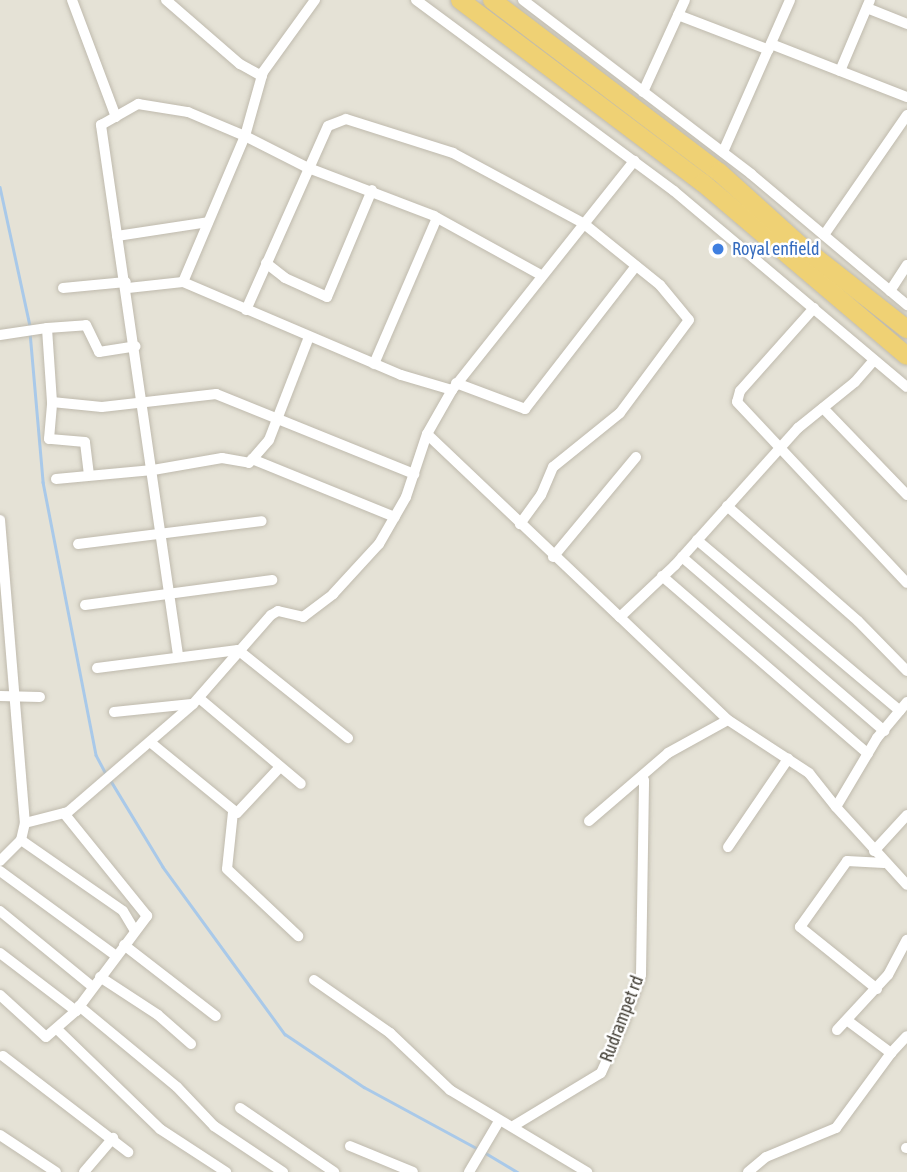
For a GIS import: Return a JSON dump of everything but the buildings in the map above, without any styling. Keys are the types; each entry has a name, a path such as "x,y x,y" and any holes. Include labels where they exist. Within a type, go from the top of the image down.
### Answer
{"highway":[{"path":"460,0 703,183 907,356"},
{"path":"492,0 719,172 801,246 907,329"}],"street":[{"path":"72,0 116,117"},
{"path":"166,0 240,64 262,76"},
{"path":"416,0 634,161 907,387"},
{"path":"523,0 723,152 907,305"},
{"path":"643,92 685,0"},
{"path":"723,152 790,0"},
{"path":"183,282 245,136 262,76 309,2"},
{"path":"840,71 869,4 907,24"},
{"path":"678,15 907,97"},
{"path":"178,655 136,346 101,125 138,104 188,112 245,136 306,167 372,190 437,218 541,275"},
{"path":"824,235 907,115"},
{"path":"246,310 306,167 328,125 346,119 453,153 583,223 684,310 688,323 620,413 553,467 541,495 520,524"},
{"path":"25,823 64,813 97,789 196,701 238,649 271,615 278,611 303,617 333,594 379,544 395,517 414,474 427,434 454,386 634,161"},
{"path":"266,262 285,278 327,297 372,190"},
{"path":"374,364 437,218"},
{"path":"117,236 208,222"},
{"path":"890,291 907,265"},
{"path":"63,288 183,282 374,364 525,409 636,266"},
{"path":"814,309 737,397 905,577"},
{"path":"0,335 86,325 99,352 136,346"},
{"path":"45,329 52,402 49,439 85,442 89,475"},
{"path":"252,460 269,440 309,338"},
{"path":"620,617 682,556 781,447 874,360"},
{"path":"52,402 103,407 216,394 279,417 414,474"},
{"path":"823,408 907,495"},
{"path":"427,434 553,557 728,720 809,773 884,863 907,884"},
{"path":"553,557 636,457"},
{"path":"56,479 153,470 222,458 252,460 395,517"},
{"path":"727,506 858,621 907,671"},
{"path":"0,520 25,823 21,839 0,861"},
{"path":"78,544 262,521"},
{"path":"697,540 903,706 868,754 836,807"},
{"path":"682,556 884,731"},
{"path":"662,576 868,754"},
{"path":"85,605 272,580"},
{"path":"97,668 238,649 348,738"},
{"path":"0,696 40,697"},
{"path":"114,712 196,701 301,784"},
{"path":"589,821 668,753 728,720"},
{"path":"150,742 233,813"},
{"path":"727,848 788,759"},
{"path":"233,813 244,810 281,767"},
{"name":"Rudrampet rd","path":"515,1125 601,1073 623,1024 641,975 645,780"},
{"path":"0,995 46,1037 58,1030 77,1009 147,911 116,880 64,813"},
{"path":"233,813 227,869 298,936"},
{"path":"874,851 907,815"},
{"path":"21,839 123,911 135,931"},
{"path":"877,989 800,927 848,861 884,863"},
{"path":"0,871 116,956"},
{"path":"0,911 93,987"},
{"path":"837,1030 903,958 907,940"},
{"path":"124,945 216,1016"},
{"path":"0,953 177,1087 214,1126 283,1172"},
{"path":"100,977 158,1015 191,1044"},
{"path":"314,979 390,1033 450,1090 587,1172"},
{"path":"848,1021 891,1053"},
{"path":"58,1030 160,1129 226,1172"},
{"path":"748,1172 766,1157 836,1128 907,1035"},
{"path":"3,1056 128,1152"},
{"path":"240,1108 334,1172"},
{"path":"469,1172 499,1121"},
{"path":"0,1135 56,1172"},
{"path":"84,1172 113,1138"},
{"path":"351,1146 413,1172"}],"shaded area":[{"path":"0,0 907,0 907,1172 0,1172"}],"waterway":[{"path":"0,187 30,326"},
{"path":"30,332 43,482 96,755 107,776"},
{"path":"111,781 163,867 285,1034 364,1087 478,1149"},
{"path":"484,1152 517,1172"}],"place":[{"name":"Royal enfield","path":"718,249"}]}
